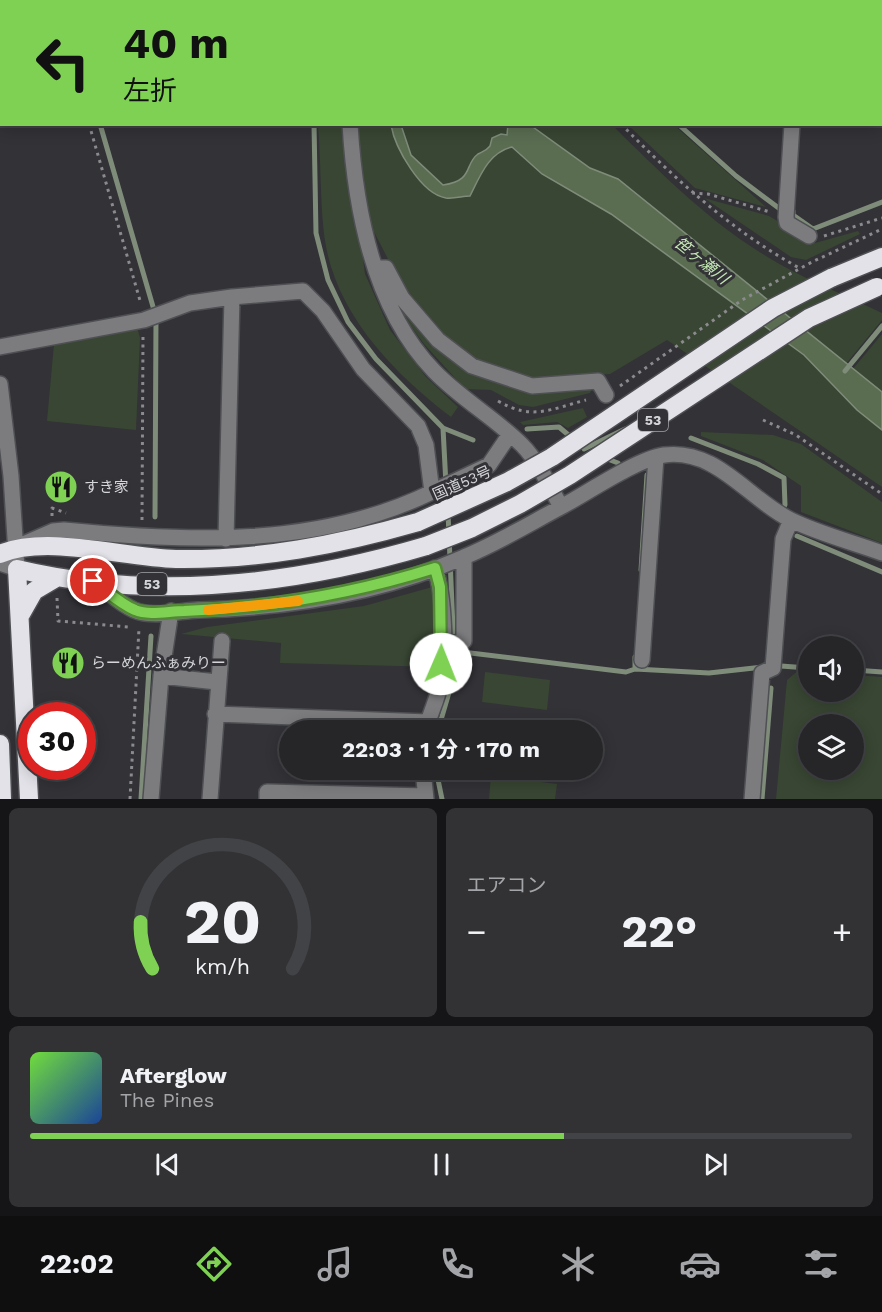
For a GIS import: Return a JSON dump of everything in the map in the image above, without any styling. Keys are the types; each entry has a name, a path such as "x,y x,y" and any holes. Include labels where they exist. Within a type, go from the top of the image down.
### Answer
{"highway":[{"name":"国道53号","path":"8,551 54,546 174,559 247,558 308,550 418,522 507,483 552,457 773,309 831,278 882,257"},
{"name":"53","path":"9,566 56,578 93,581 174,585 248,583 338,569 426,546 472,528 540,492 809,318 879,286"},
{"path":"9,566 20,616 29,799"},
{"path":"20,616 34,591 56,578"},
{"path":"0,744 2,799"}],"street":[{"path":"350,126 353,172 375,268 398,322 433,370 471,405 524,446 561,507"},
{"path":"792,126 786,217 787,223 809,236"},
{"path":"375,268 386,268 402,298 438,340 472,366 532,386 598,381 606,395"},
{"path":"0,347 156,315 190,303 303,291 323,311 363,369 418,426 426,445 436,490"},
{"path":"226,539 232,297"},
{"path":"0,384 11,476 9,566"},
{"path":"8,551 53,531 64,530 143,538 226,539 346,523 400,506 489,465 510,434"},
{"path":"93,581 135,611 156,613 237,609 315,599 361,590 450,563 656,457 694,456 714,465 763,503 791,520 882,553"},
{"path":"642,660 656,457"},
{"path":"752,799 762,673 773,668 783,539 791,520"},
{"path":"429,720 449,643 440,587 450,563"},
{"path":"449,643 464,641 450,563"},
{"path":"151,799 161,676 171,611"},
{"path":"210,799 217,682 222,641"},
{"path":"161,676 217,682"},
{"path":"215,714 321,720"},
{"path":"267,799 267,792 425,798 424,780"}],"path":[{"path":"623,126 692,193 765,249 801,269"},
{"path":"692,193 708,194 786,217"},
{"path":"809,236 829,235 882,218"},
{"path":"651,363 742,300 882,229"},
{"path":"763,420 796,435 882,494"},
{"path":"58,621 140,628 130,799"}],"shaded area":[{"path":"318,126 345,126 365,274 390,330 426,377 458,407 451,417 387,360 353,314 339,289 330,262 324,234"},
{"path":"355,126 391,126 392,132 426,188 470,196 491,159 512,147 542,174 611,214 804,355 857,410 882,430 882,487 667,340 610,374 532,378 475,359 443,334 405,292 371,226 358,171"},
{"path":"401,126 508,126 509,132 485,152 476,155 460,179 450,184 443,185 411,155"},
{"path":"531,126 613,126 646,159 718,223 758,251 788,268 882,313 882,320 845,365 633,190 618,179 590,168"},
{"path":"629,126 675,126 766,207 695,188"},
{"path":"704,198 769,216 815,243 858,231 860,234 806,260 791,257"},
{"path":"404,311 468,371 592,388 590,393 533,407 519,405 491,390 465,389 424,344 401,313"},
{"path":"137,327 140,338 136,430 47,421 54,344"},
{"path":"882,334 882,392 852,370"},
{"path":"583,408 587,417 568,428 557,422 523,425 520,422"},
{"path":"701,432 773,435 801,444 882,502 882,543 801,512 801,486 763,460 701,436"},
{"path":"436,586 438,667 280,663 281,643 181,634 207,627 364,606"},
{"path":"798,671 798,702 864,702 864,676 882,677 882,799 776,799 787,680"},
{"path":"485,672 550,680 547,710 482,702"},
{"path":"491,780 524,780 557,784 555,799 489,799"}],"water":[{"name":"笹ヶ瀬川","path":"391,126 401,126 411,155 443,185 460,180 474,158 490,146 492,138 501,134 507,135 508,126 531,126 590,168 618,179 882,392 882,430 857,410 804,355 611,214 542,174 512,147 491,159 470,196 446,198 427,188 411,169 398,146"}],"waterway":[{"path":"101,126 156,317 155,517"},
{"path":"314,126 316,233 328,280 348,322 376,359 443,428 473,440"},
{"path":"680,126 736,176 780,209"},
{"path":"793,211 793,215 813,229 882,202"},
{"path":"845,371 882,326"},
{"path":"527,429 559,427 572,438"},
{"path":"443,428 447,504"},
{"path":"584,449 625,429"},
{"path":"691,438 758,464 784,478 785,505"},
{"path":"605,458 618,463"},
{"path":"641,570 647,475"},
{"path":"441,720 450,689 454,651 448,513"},
{"path":"797,536 882,572"},
{"path":"141,799 151,636"},
{"path":"454,651 626,672 635,669"},
{"path":"635,657 635,669 709,673 763,667"},
{"path":"781,666 798,667"},
{"path":"864,671 882,672"},
{"path":"762,799 771,688"},
{"path":"438,780 442,799"}],"slow traffic":[{"path":"208,610 237,609 298,601"}],"place":[{"name":"すき家","path":"61,487"},
{"name":"らーめんふぁみりー","path":"68,663"}],"route":[{"path":"93,581 135,611 156,613 237,609 315,599 361,590 435,568 440,587 441,664"}]}
